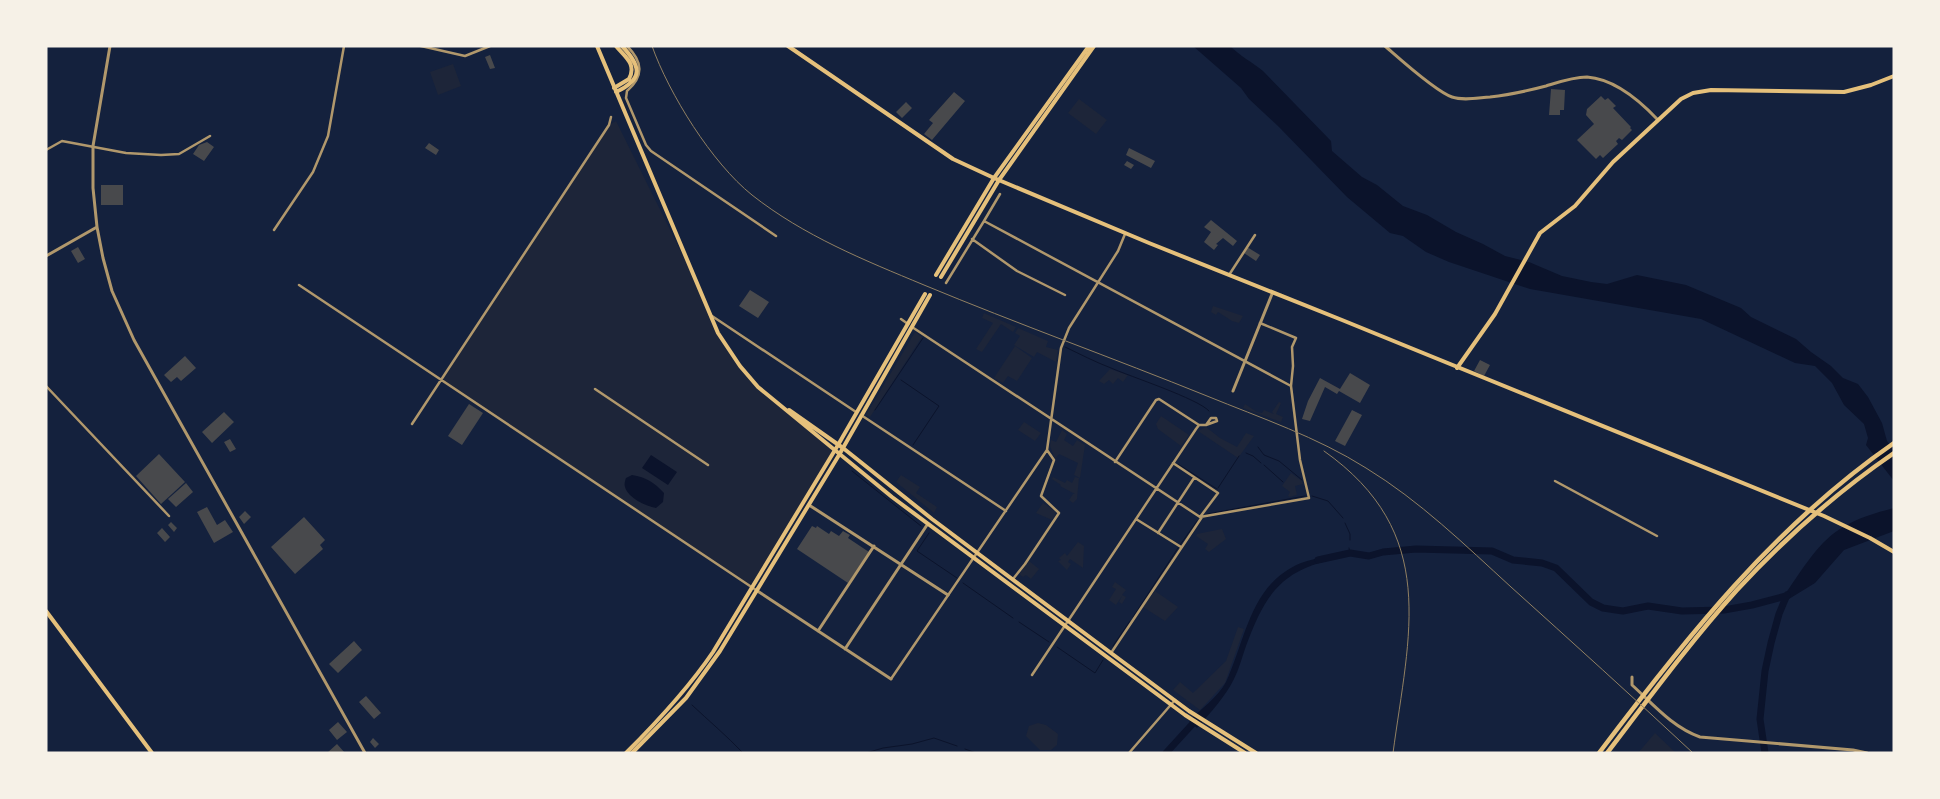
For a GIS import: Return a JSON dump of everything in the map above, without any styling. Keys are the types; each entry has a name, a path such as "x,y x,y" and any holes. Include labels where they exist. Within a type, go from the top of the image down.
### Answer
{"highway":[{"path":"1599,753 1690,635 1728,591 1803,515 1842,481 1894,443"},
{"path":"1607,753 1700,634 1738,589 1826,504 1894,453"}],"main road":[{"path":"597,46 710,316 732,356 751,380 834,451 927,525 1171,705 1245,753"},
{"path":"615,90 629,79 632,68 630,61 616,46"},
{"path":"615,90 630,84 636,71 633,58 622,46"},
{"path":"788,46 940,152 996,179 1272,294 1342,320 1842,524 1892,552"},
{"path":"938,276 996,179 1089,46"},
{"path":"996,179 1094,46"},
{"path":"1457,368 1495,314 1540,233 1575,206 1613,162 1657,119 1681,99 1700,91 1844,92 1871,85 1894,76"},
{"path":"626,753 697,676 858,414 927,295"},
{"path":"771,398 838,445 977,554 1189,711 1256,753"},
{"path":"632,753 686,698 701,679 839,455 858,414"},
{"path":"46,611 152,753"}],"street":[{"path":"110,46 93,146 92,188 97,227 112,291 134,340 365,753"},
{"path":"274,230 313,172 328,136 344,46"},
{"path":"422,46 465,56 490,46"},
{"path":"627,46 634,54 640,67 635,84 627,91 626,98 648,148 776,236"},
{"path":"1385,46 1450,96 1466,99 1495,96 1565,80 1587,77 1606,82 1624,91 1640,102 1657,119"},
{"path":"412,424 609,125 611,117"},
{"path":"46,150 62,141 126,153 179,154 210,136"},
{"path":"946,283 1000,194"},
{"path":"984,221 1290,386"},
{"path":"46,256 97,227"},
{"path":"299,285 891,679 1047,450 1061,348 1069,328 1118,251 1126,232"},
{"path":"1229,275 1255,235"},
{"path":"972,239 1018,272 1065,295"},
{"path":"1232,391 1272,294"},
{"path":"710,316 1006,511"},
{"path":"900,319 1201,517 1309,498 1300,460 1290,386 1293,366 1292,347 1296,338 1260,323"},
{"path":"46,386 169,516"},
{"path":"595,389 708,465"},
{"path":"1116,462 1156,400 1159,399 1199,425 1206,425"},
{"path":"1032,675 1199,425"},
{"path":"1012,579 1025,564 1058,513 1041,496 1054,460 1047,450"},
{"path":"1110,653 1218,493 1173,463"},
{"path":"1158,533 1194,478"},
{"path":"1555,481 1657,536"},
{"path":"809,505 948,595"},
{"path":"1136,519 1181,547"},
{"path":"845,649 927,525"},
{"path":"818,631 874,546"},
{"path":"1632,677 1632,685 1677,726 1700,737 1853,750 1867,753"},
{"path":"1130,753 1175,700"}],"shaded area":[{"path":"1193,46 1230,46 1263,71 1331,141 1332,151 1362,177 1377,185 1403,206 1427,215 1456,232 1505,256 1529,262 1562,276 1591,282 1607,284 1637,275 1686,285 1741,308 1751,317 1796,339 1831,366 1843,378 1858,384 1868,397 1882,423 1887,441 1894,450 1894,481 1866,445 1868,438 1864,424 1844,405 1832,383 1815,366 1795,363 1701,319 1530,289 1449,262 1426,252 1403,236 1390,233 1347,197 1249,99 1241,88"},
{"path":"453,64 461,86 438,95 430,72"},
{"path":"1079,99 1107,120 1096,134 1068,113"},
{"path":"616,121 699,288 718,333 751,380 834,451 752,586 441,380 609,125"},
{"path":"1213,306 1243,316 1239,323 1232,321 1218,312 1216,315 1211,312"},
{"path":"984,313 1016,327 1013,332 1001,324 982,352 976,349 993,323 982,318"},
{"path":"1018,328 1048,341 1046,347 1058,350 1056,362 1037,352 1034,357 1014,345 1020,336 1015,333"},
{"path":"915,332 922,337 870,417 866,415"},
{"path":"1015,346 1032,358 1017,381 1008,376 1003,383 994,378"},
{"path":"1110,369 1128,375 1123,382 1118,378 1113,384 1109,380 1104,384 1099,381"},
{"path":"1279,402 1281,403 1276,414 1283,417 1281,422 1243,408 1245,404 1257,412 1262,413 1264,410 1274,414 1272,412"},
{"path":"1161,416 1189,435 1181,446 1158,429 1156,424"},
{"path":"1024,422 1041,433 1035,441 1018,430"},
{"path":"1206,427 1220,438 1237,447 1246,433 1254,436 1238,458 1198,431"},
{"path":"1062,430 1067,434 1064,440 1073,446 1077,440 1085,445 1080,478 1074,475 1078,463 1059,454 1055,459 1050,446 1051,440 1056,442"},
{"path":"651,455 677,472 668,485 642,468"},
{"path":"1291,473 1302,481 1303,484 1295,486 1297,495 1290,497 1288,496 1290,492 1282,486"},
{"path":"632,475 646,479 657,486 664,493 663,502 656,508 633,498 625,485 626,478"},
{"path":"901,475 920,487 916,493 937,507 934,513 896,482"},
{"path":"1053,477 1065,483 1067,480 1072,483 1075,477 1079,478 1077,499 1073,503 1069,500 1075,494 1060,486 1052,479"},
{"path":"1043,503 1055,511 1052,520 1036,513"},
{"path":"1894,508 1894,531 1844,550 1815,583 1784,602 1783,597 1816,551 1831,535 1846,525 1860,519"},
{"path":"1222,529 1226,539 1209,552 1205,549 1208,544 1196,536 1197,534"},
{"path":"1078,542 1084,546 1083,568 1070,559 1068,562 1071,564 1067,570 1058,561 1061,560 1059,558 1065,553 1067,556"},
{"path":"1327,556 1327,561 1296,573 1274,591 1266,602 1252,630 1230,686 1217,705 1197,728 1189,721 1214,698 1226,682 1252,614 1271,584 1284,572 1301,563"},
{"path":"1029,561 1039,569 1031,579 1026,575 1023,577 1019,574"},
{"path":"1115,582 1126,590 1122,595 1126,597 1122,604 1119,602 1122,596 1116,605 1109,600 1116,589 1112,587"},
{"path":"1155,591 1178,607 1165,621 1143,607"},
{"path":"1238,627 1244,629 1225,683 1200,710 1173,690 1180,682 1193,693 1226,661"},
{"path":"1038,723 1046,725 1058,734 1057,745 1051,750 1040,750 1026,736 1029,726"},
{"path":"1655,733 1676,753 1638,753"}],"building":[{"path":"490,55 495,68 490,69 485,57"},
{"path":"1551,89 1565,90 1564,110 1560,110 1560,115 1549,115"},
{"path":"954,92 965,101 932,140 924,134 933,123 929,120"},
{"path":"1601,96 1605,100 1608,98 1616,106 1613,108 1632,130 1622,140 1619,138 1616,141 1618,144 1603,158 1600,155 1596,159 1577,140 1594,124 1586,115 1587,109"},
{"path":"906,102 912,108 902,118 896,112"},
{"path":"207,142 214,147 204,161 193,154 199,145"},
{"path":"429,143 439,150 436,155 425,148"},
{"path":"1129,148 1155,161 1151,168 1126,155"},
{"path":"1127,161 1134,165 1131,169 1124,165"},
{"path":"101,185 123,185 123,205 101,205"},
{"path":"1211,220 1237,241 1233,246 1223,238 1216,244 1218,245 1214,250 1204,242 1211,232 1204,227"},
{"path":"78,247 85,259 78,263 71,251"},
{"path":"1247,247 1260,255 1256,261 1244,253"},
{"path":"750,290 769,302 758,318 739,306"},
{"path":"185,356 196,368 181,381 177,377 171,382 164,375"},
{"path":"1480,360 1490,365 1484,376 1474,371"},
{"path":"1350,373 1370,385 1360,403 1339,391 1337,394 1325,387 1310,421 1302,419 1308,401 1320,378 1340,389"},
{"path":"469,404 483,413 462,445 448,436"},
{"path":"1352,410 1362,415 1345,446 1335,441"},
{"path":"224,412 234,422 212,443 202,432"},
{"path":"230,439 236,449 230,452 224,442"},
{"path":"159,454 185,482 161,504 136,476"},
{"path":"186,483 193,492 176,507 168,499"},
{"path":"207,507 217,525 225,520 233,532 214,543 197,512"},
{"path":"245,511 251,517 244,524 239,517"},
{"path":"304,517 325,540 320,545 323,549 295,574 271,547"},
{"path":"171,522 177,528 174,532 168,525"},
{"path":"812,526 816,528 817,526 829,534 831,531 839,536 843,531 850,535 848,538 869,552 848,583 797,549"},
{"path":"162,528 170,537 165,542 157,533"},
{"path":"354,641 362,650 338,673 329,664"},
{"path":"366,696 381,713 374,719 359,702"},
{"path":"338,722 347,732 337,740 329,730"},
{"path":"373,738 379,744 375,748 370,742"},
{"path":"337,744 345,753 327,753"}],"waterway":[{"path":"875,410 923,338"},
{"path":"1065,347 1105,366 1192,400 1209,411"},
{"path":"901,380 939,406 913,445"},
{"path":"1258,447 1264,455 1279,461 1302,480"},
{"path":"1246,453 1261,463"},
{"path":"1218,488 1239,456"},
{"path":"1178,464 1217,489"},
{"path":"1264,465 1283,482"},
{"path":"852,471 921,526"},
{"path":"1207,514 1305,496"},
{"path":"1312,496 1328,501 1343,518"},
{"path":"1180,545 1197,521"},
{"path":"1345,523 1350,534 1350,540"},
{"path":"929,533 917,551 957,578"},
{"path":"1133,617 1178,548"},
{"path":"1349,548 1350,553"},
{"path":"1318,560 1350,553 1369,556 1383,552 1416,549 1492,551 1513,560 1542,563 1556,568 1591,602 1603,608 1623,611 1648,606 1682,611 1724,610 1786,596"},
{"path":"963,583 1013,618"},
{"path":"1765,753 1760,719 1765,671 1779,614 1787,595"},
{"path":"1113,646 1130,621"},
{"path":"1019,622 1049,642"},
{"path":"1057,647 1095,673 1103,660"},
{"path":"692,705 743,753"},
{"path":"1166,753 1198,718"},
{"path":"866,753 934,738 957,746"},
{"path":"965,749 976,753"}],"railway":[{"path":"652,46 669,85 693,127 722,165 737,181 772,210 813,235 879,266 1268,420 1308,437 1366,468 1442,524 1693,753"},
{"path":"1324,451 1361,483 1386,516 1401,551 1408,588 1409,626 1393,753"}]}
